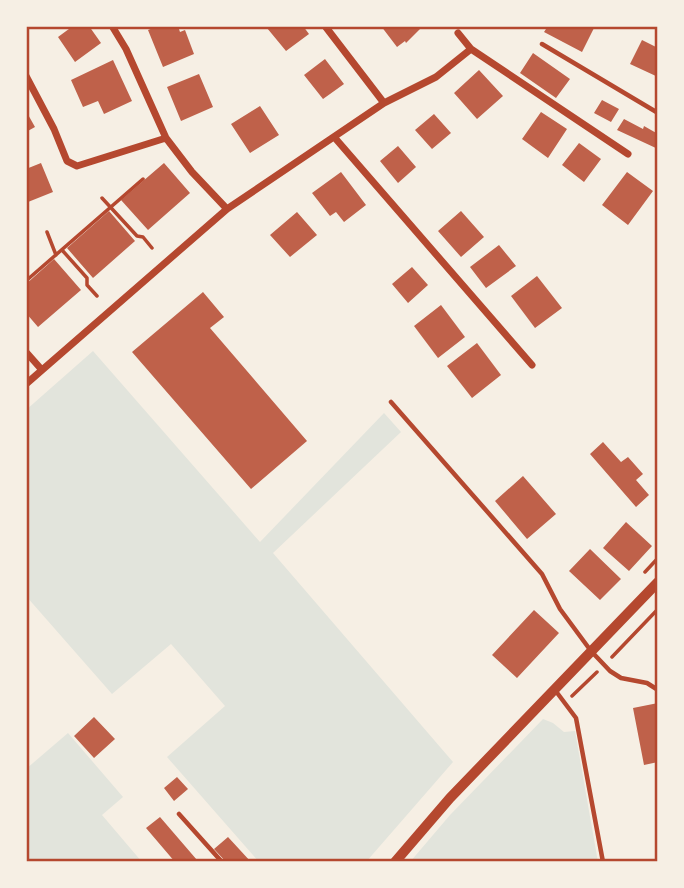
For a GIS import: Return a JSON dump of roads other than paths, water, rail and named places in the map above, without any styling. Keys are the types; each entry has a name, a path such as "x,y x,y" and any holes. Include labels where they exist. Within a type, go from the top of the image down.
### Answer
{"street":[{"path":"112,26 126,48 166,138 192,172 227,209"},
{"path":"325,26 384,103"},
{"path":"458,33 471,49 628,154"},
{"path":"26,384 227,209 384,103 436,77 471,49"},
{"path":"26,76 54,129 67,161 77,166 166,138"},
{"path":"335,138 532,365"},
{"path":"26,352 42,370"},
{"path":"395,862 450,798 658,582"}],"lane":[{"path":"542,44 658,113"},
{"path":"391,402 542,574 560,609 591,651 610,671 621,678 647,683 658,690"},
{"path":"555,689 576,718 603,862"},
{"path":"179,814 222,862"}]}
